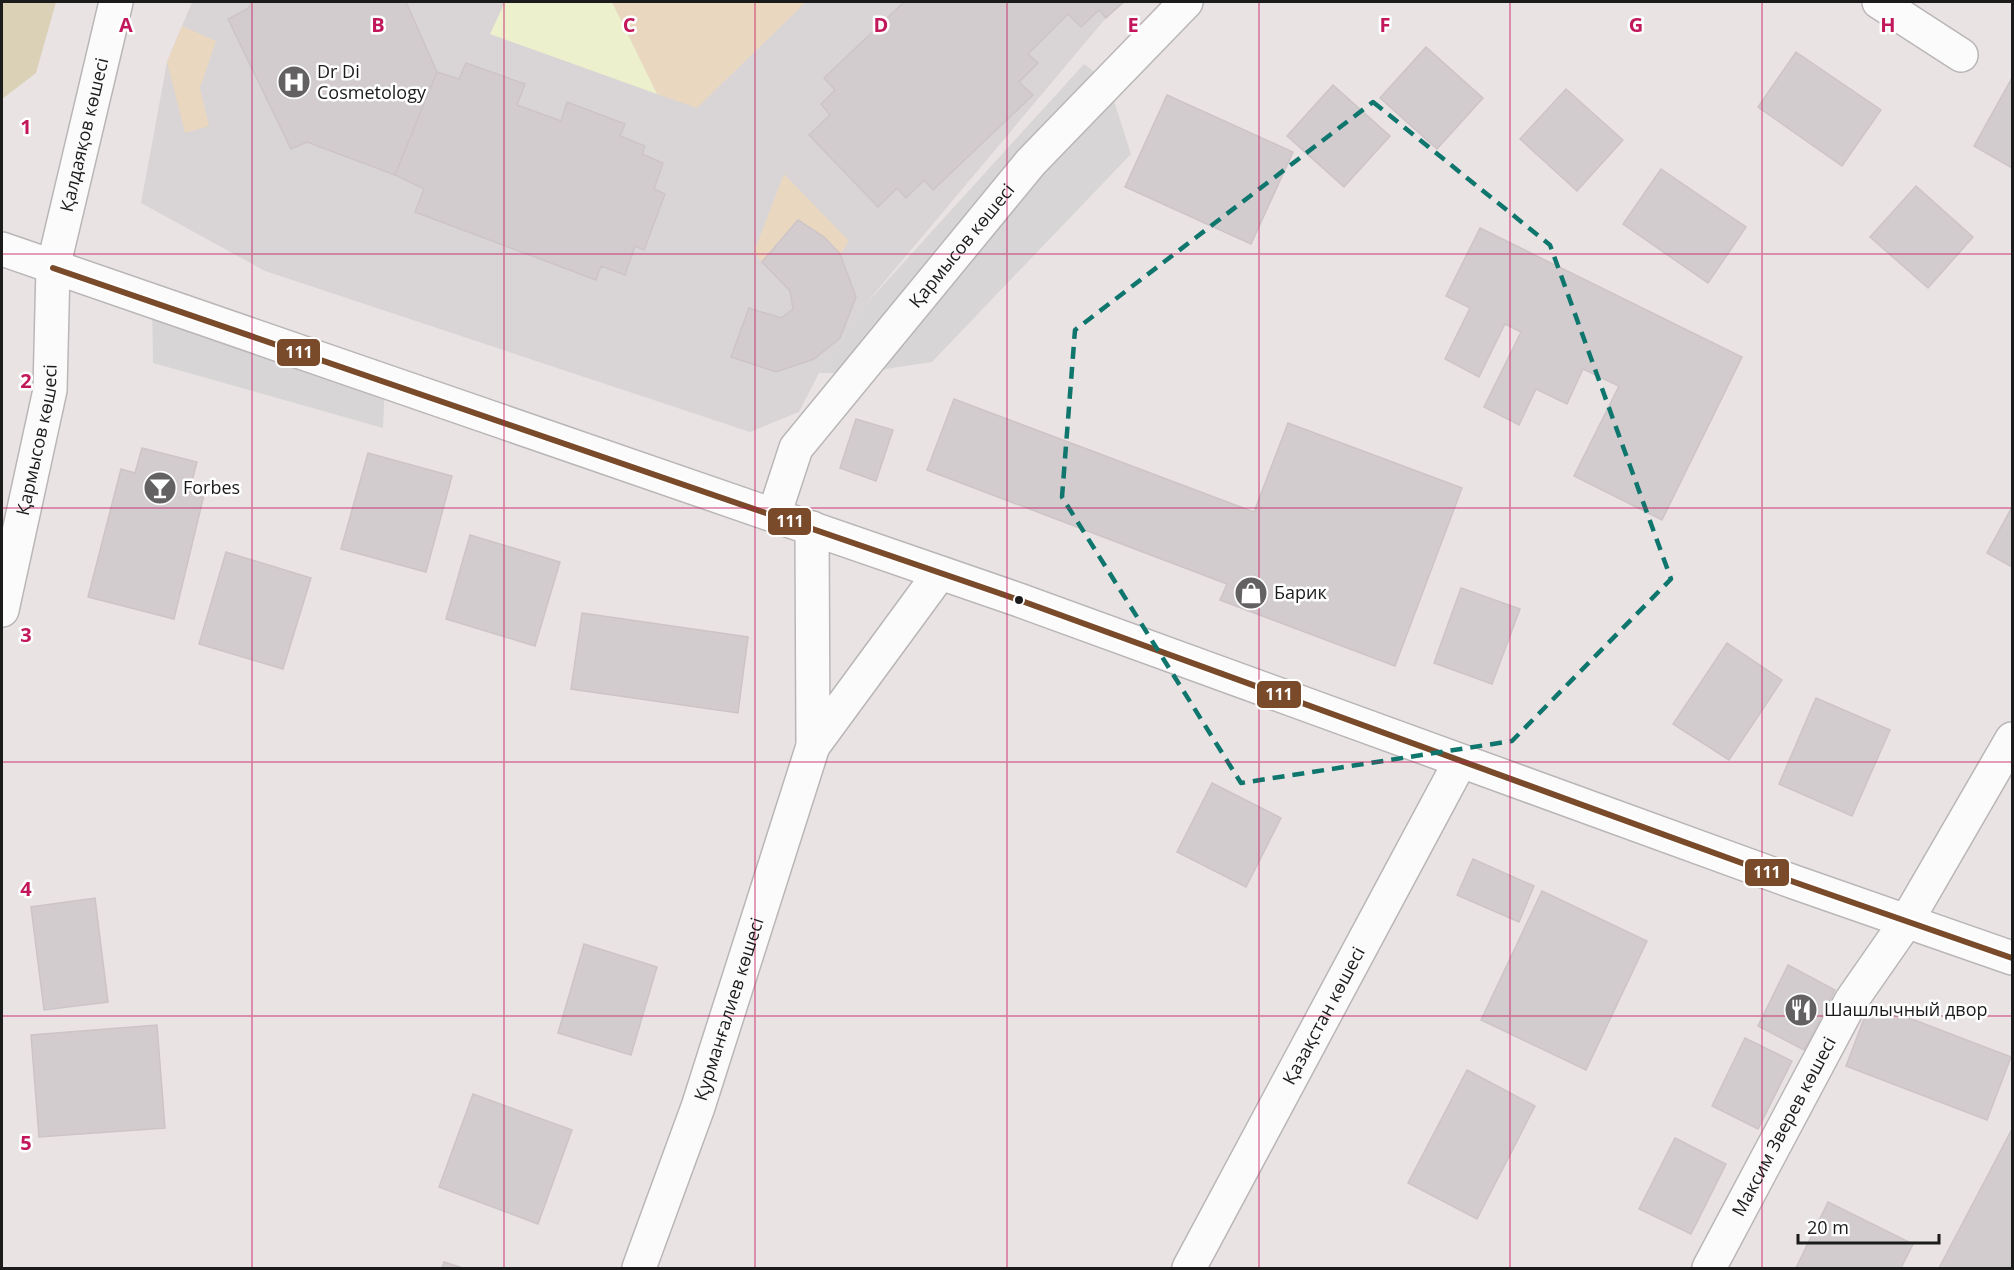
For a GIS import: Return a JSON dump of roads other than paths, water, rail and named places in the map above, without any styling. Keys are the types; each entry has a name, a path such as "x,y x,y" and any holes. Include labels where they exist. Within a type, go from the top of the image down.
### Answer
{"street":[{"name":"Қалдаяқов көшесі","path":"53,268 117,2"},
{"name":"Қармысов көшесі","path":"774,515 796,448 1031,162 1186,2"},
{"path":"1879,2 1961,55"},
{"path":"2,249 940,573 1460,762 1906,922 2013,958"},
{"name":"Қармысов көшесі","path":"2,610 50,390 53,268"},
{"path":"812,528 813,746"},
{"path":"813,746 940,573"},
{"name":"Максим Зверев көшесі","path":"1708,1269 1851,1001 1906,922 2013,738"},
{"name":"Қурманғалиев көшесі","path":"639,1269 698,1107 813,746"},
{"name":"Қазақстан көшесі","path":"1189,1269 1460,762"}],"place":[{"name":"Dr Di Cosmetology","path":"294,82"},
{"name":"Forbes","path":"160,488"},
{"name":"Барик","path":"1251,593"},
{"name":"Шашлычный двор","path":"1801,1010"}]}
